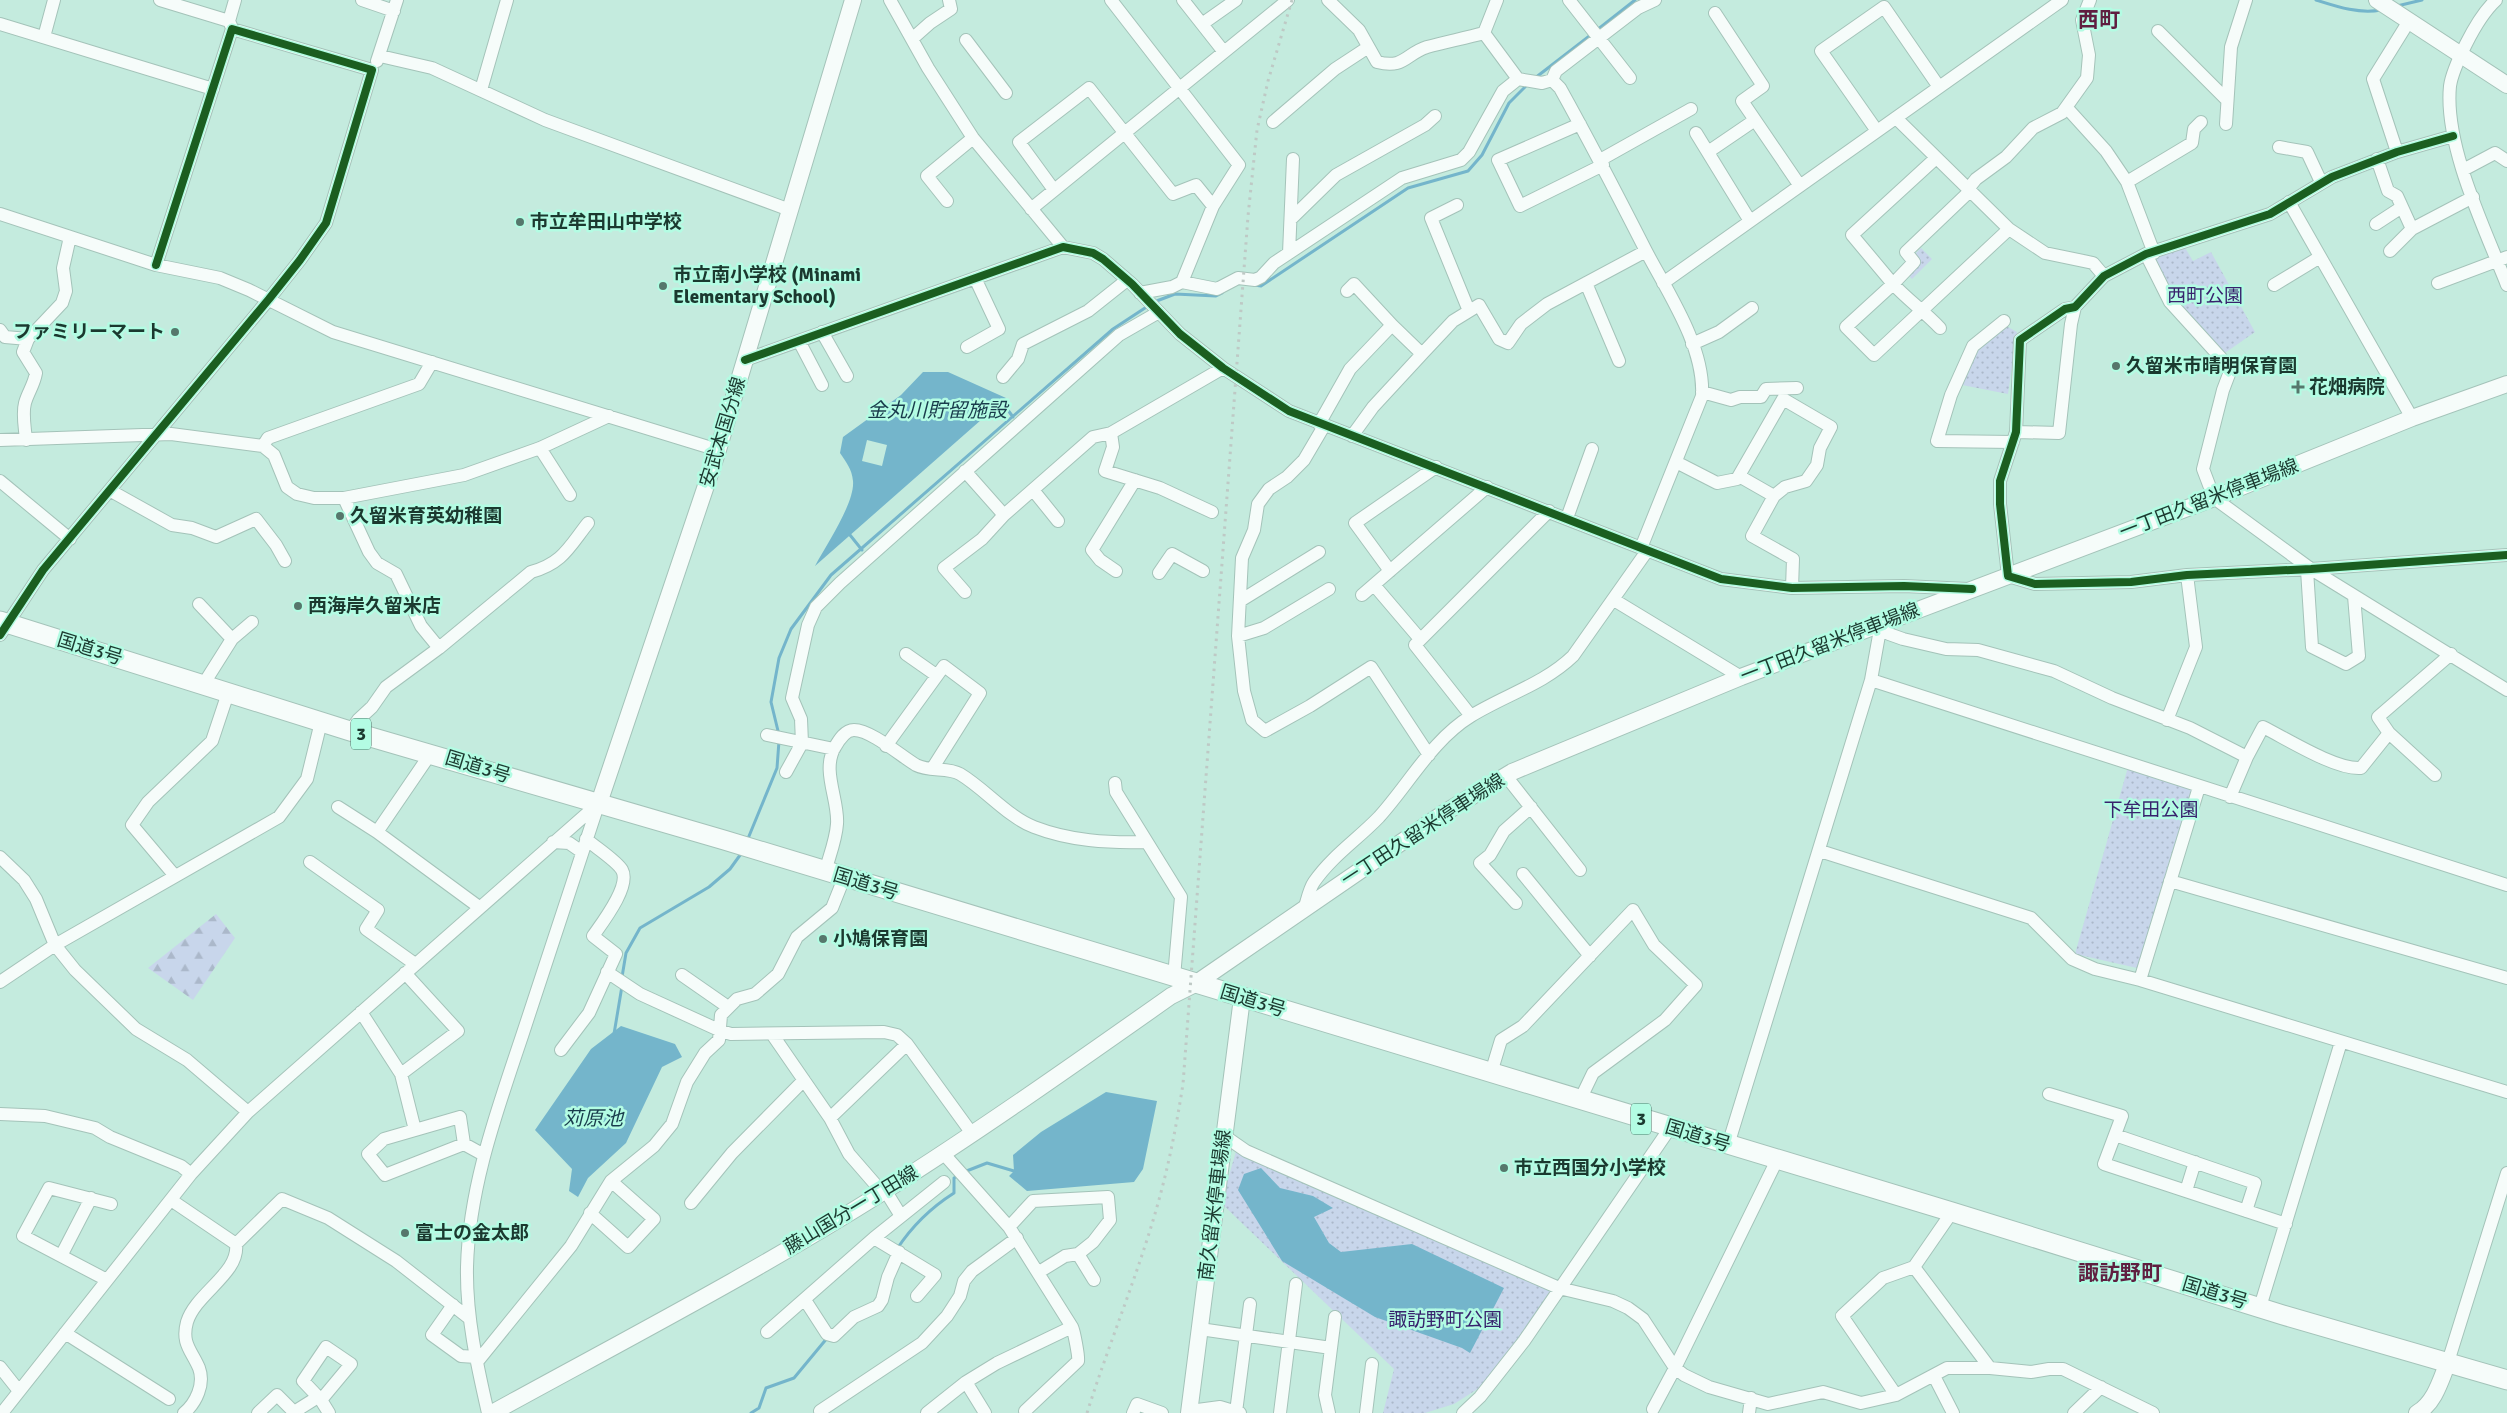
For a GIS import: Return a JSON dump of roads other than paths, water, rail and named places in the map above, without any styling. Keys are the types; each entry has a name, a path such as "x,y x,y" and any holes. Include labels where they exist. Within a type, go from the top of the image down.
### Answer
{"highway":[{"name":"国道3号","path":"3,627 724,840 2260,1307 2507,1380"}],"main road":[{"name":"安武本国分線","path":"599,803 718,450 853,0"},
{"path":"2377,0 2507,85"},
{"name":"一丁田久留米停車場線","path":"1195,984 1444,813 1506,776 1741,677 2214,498 2412,418 2507,384"},
{"name":"藤山国分一丁田線","path":"490,1413 728,1283 884,1191 973,1135 1171,996 1195,984"},
{"name":"南久留米停車場線","path":"1190,1412 1223,1135 1242,998"},
{"path":"2417,1413 2425,1409 2435,1392 2448,1362"}],"street":[{"path":"44,37 54,0"},
{"path":"160,0 230,25 372,70"},
{"path":"156,265 213,89 235,0"},
{"path":"3,627 44,570 159,434 269,299 326,223 372,70 380,56 395,5 362,0"},
{"path":"481,90 507,0"},
{"path":"890,0 973,138 1063,247"},
{"path":"912,39 930,22 951,9 949,0"},
{"path":"1111,0 1239,165 1213,206 1182,282 1172,288 1140,293"},
{"path":"1183,0 1224,52"},
{"path":"1202,24 1236,0"},
{"path":"1031,208 1288,0"},
{"path":"1328,0 1359,30 1367,48 1377,62 1390,66 1407,60 1424,48 1484,33"},
{"path":"1484,33 1498,0"},
{"path":"1569,0 1630,78"},
{"path":"1484,33 1518,79 1542,83 1552,80 1556,72 1638,8 1655,0"},
{"path":"1663,283 2062,0"},
{"path":"2010,229 1874,356 1846,328 1914,262 1906,252 1969,190 1976,179 2006,157 2033,128 2067,108 2087,78 2090,55 2082,20 2090,0"},
{"path":"2226,124 2231,47 2246,0"},
{"path":"2496,0 2471,33 2461,55 2450,84 2449,111 2453,136 2463,170 2473,197 2502,259 2507,285"},
{"path":"1877,131 1821,51 1884,7 1939,88"},
{"path":"1714,13 1762,86 1742,101 1800,186"},
{"path":"2397,152 2374,79 2409,21"},
{"path":"0,24 213,89"},
{"path":"2158,31 2228,100"},
{"path":"966,40 1006,92"},
{"path":"1273,122 1336,69 1367,48"},
{"path":"380,56 432,68 545,120 790,210"},
{"path":"1182,282 1217,289 1238,278 1255,280 1262,277 1274,264 1289,253 1402,178 1461,160 1468,152 1503,91 1518,79"},
{"path":"1304,910 1313,884 1330,862 1378,818 1429,755 1453,730 1471,716 1560,669 1573,656 1614,600 1644,550 1702,392 1703,382 1692,344 1663,283 1580,124 1560,88 1552,80"},
{"path":"1054,190 1019,142 1089,88 1173,194 1196,186 1213,206"},
{"path":"2067,108 2106,151 2127,182 2150,254 2170,302 2231,369 2223,390 2202,469 2214,498 2309,570 2451,654 2507,690"},
{"path":"1580,124 1498,160 1520,206 1601,163 1691,109"},
{"path":"1291,219 1336,175 1425,125 1436,116"},
{"path":"1896,118 2010,229 2046,253 2093,263 2104,276"},
{"path":"1708,152 1755,120"},
{"path":"2127,182 2192,143 2194,129 2201,122"},
{"path":"1696,132 1750,221"},
{"path":"2004,321 1974,346 1951,395 1937,441 2060,433 2071,324 2075,307 2104,276 2150,254 2221,228 2270,214 2321,182 2377,159 2453,136"},
{"path":"947,201 927,176 973,138"},
{"path":"2279,147 2308,152 2321,182"},
{"path":"2463,170 2495,153 2507,161"},
{"path":"1936,158 1852,236 1892,284 1916,308 1923,310 1940,328"},
{"path":"1289,253 1293,159"},
{"path":"2377,159 2388,191 2397,196 2412,229"},
{"path":"2390,251 2412,229 2473,197"},
{"path":"2289,202 2412,418"},
{"path":"1457,205 1431,218 1470,311"},
{"path":"2376,224 2402,207"},
{"path":"0,214 156,265 220,278 269,299 333,332 718,450"},
{"path":"26,440 24,407 34,387 36,373 23,352 28,339 62,303 66,291 63,268 70,237"},
{"path":"745,360 1063,247 1093,254 1103,259 1127,280 1180,334 1223,368 1289,411 1548,510 1721,580 1792,588 1904,586 1972,589"},
{"path":"1352,436 1373,407 1453,321 1479,305 1498,339 1508,343 1521,324 1548,304 1646,251"},
{"path":"2274,285 2320,257"},
{"path":"2438,282 2502,259"},
{"path":"967,347 998,329 975,278"},
{"path":"1003,377 1018,359 1023,344 1088,311 1127,280"},
{"path":"1586,283 1619,361"},
{"path":"1347,291 1354,284 1422,354"},
{"path":"2075,307 2065,309 2020,340 2015,437 2000,481 2000,504 2008,576 2035,584 2131,582 2187,575 2309,570 2507,555"},
{"path":"1692,344 1719,332 1752,308"},
{"path":"786,772 802,743 801,719 792,698 808,625 816,607 840,583 1119,335 1159,312"},
{"path":"1392,325 1350,369 1304,460 1287,477 1269,489 1258,504 1254,530 1242,558 1238,636 1244,691 1252,720 1265,730 1310,706 1371,667 1429,755"},
{"path":"0,330 5,337 28,339"},
{"path":"822,332 847,376"},
{"path":"796,342 809,376"},
{"path":"796,342 822,384"},
{"path":"263,446 268,438 420,384 432,362"},
{"path":"965,592 944,568 982,539 1004,515 1093,437 1111,433 1223,368"},
{"path":"1702,392 1731,400 1740,397 1761,397 1766,389 1797,388"},
{"path":"1676,462 1717,483 1737,479 1783,399 1832,427 1820,448 1817,465 1806,480 1785,488 1774,496 1752,536 1793,560 1792,588"},
{"path":"0,440 159,434 263,446 274,456 287,487 297,494 314,498 344,498 464,475 540,448 608,416"},
{"path":"1111,433 1114,447 1105,471 1160,488 1212,512"},
{"path":"540,448 570,495"},
{"path":"1567,518 1592,449"},
{"path":"1390,572 1355,523 1436,467"},
{"path":"966,471 1004,515"},
{"path":"1739,476 1774,496"},
{"path":"1116,571 1100,560 1092,550 1135,480"},
{"path":"0,481 70,539"},
{"path":"1362,595 1487,487"},
{"path":"1033,490 1058,521"},
{"path":"111,491 172,525 192,528 216,537 256,519 276,545 285,561"},
{"path":"344,498 369,552 377,564 396,574 421,626 439,648"},
{"path":"1471,716 1415,645 1548,510"},
{"path":"350,731 358,720 372,707 386,687 439,648 531,572 548,567 559,560 588,523"},
{"path":"1240,601 1319,552"},
{"path":"1159,573 1172,554 1202,571"},
{"path":"2309,570 2312,647 2346,664 2359,656 2354,596"},
{"path":"2167,720 2196,646 2187,575"},
{"path":"1374,585 1420,639"},
{"path":"1238,636 1264,628 1329,589"},
{"path":"1614,600 1741,677"},
{"path":"199,604 232,639"},
{"path":"203,685 232,639 252,622"},
{"path":"1881,624 1889,634 1903,639 1946,649 1978,650 2054,671 2167,720 2190,728 2247,757"},
{"path":"1728,1145 1820,851 1871,680 1881,624"},
{"path":"906,654 936,675"},
{"path":"2436,774 2389,733 2378,717 2451,654"},
{"path":"886,746 944,666 980,693 932,769"},
{"path":"1871,680 2507,885"},
{"path":"175,876 132,825 148,802 212,741 228,692"},
{"path":"0,982 55,944 279,816 307,779 321,722"},
{"path":"2230,797 2247,757 2263,727 2351,769 2361,768 2389,733"},
{"path":"825,872 837,827 838,806 831,785 830,768 834,749 845,733 854,730 870,736 919,766 958,773 1033,826 1071,837 1109,843 1146,842"},
{"path":"767,735 834,749"},
{"path":"377,832 431,753"},
{"path":"1506,776 1580,870"},
{"path":"1115,783 1116,792 1181,898 1174,977"},
{"path":"2140,980 2199,787"},
{"path":"490,1413 469,1318 467,1268 470,1223 477,1182 484,1155 599,803"},
{"path":"2,1413 191,1174 248,1112 479,906 599,803"},
{"path":"338,808 377,832 479,906"},
{"path":"1516,903 1480,863 1490,855 1504,831 1531,808"},
{"path":"561,1050 589,1013 616,954 593,936 614,906 624,878 622,870 586,839"},
{"path":"553,842 569,843 582,852"},
{"path":"1820,851 2031,918 2072,959 2095,969 2140,980 2507,1092"},
{"path":"0,857 24,880 36,899 55,944 75,970 136,1030 187,1060 248,1112"},
{"path":"310,862 378,910 366,929 416,964"},
{"path":"1523,874 1590,956"},
{"path":"477,1360 571,1246 590,1213 612,1181 654,1146 672,1124 687,1082 705,1053 719,1040 721,1015 737,999 755,994 778,974 797,936 832,908 844,878"},
{"path":"2170,881 2507,978"},
{"path":"1490,1073 1501,1040 1523,1026 1633,910 1654,944 1696,985 1665,1020 1593,1074 1580,1100"},
{"path":"607,972 640,994 721,1032 772,1034 884,1032 897,1035 907,1044 973,1135"},
{"path":"401,1074 458,1031 405,973"},
{"path":"682,975 728,1007"},
{"path":"361,1012 401,1074 415,1130"},
{"path":"772,1034 830,1118 849,1154 884,1191 901,1216"},
{"path":"2260,1307 2341,1042"},
{"path":"830,1118 907,1044"},
{"path":"691,1203 732,1153 804,1080"},
{"path":"2049,1094 2122,1116 2104,1164 2286,1224"},
{"path":"0,1114 45,1116 95,1128 110,1137 181,1166 191,1174"},
{"path":"460,1117 464,1144 385,1175 368,1154 384,1139 460,1117"},
{"path":"1463,1413 1480,1397 1501,1371 1670,1128"},
{"path":"1223,1135 1246,1151 1559,1288 1613,1301 1628,1308 1643,1319 1675,1368 1709,1386 1768,1404 1823,1392 1861,1403 1896,1395 1947,1368 1990,1368 2031,1372 2049,1368 2063,1369 2153,1413"},
{"path":"2115,1135 2255,1183 2246,1211"},
{"path":"464,1144 484,1155"},
{"path":"943,1153 1013,1233 1076,1334 1074,1344 1080,1356 1078,1361 1025,1410"},
{"path":"1652,1409 1675,1368 1777,1160"},
{"path":"2186,1191 2195,1162"},
{"path":"2448,1362 2507,1173"},
{"path":"590,1213 628,1247 654,1219 612,1181"},
{"path":"767,1332 874,1238 944,1182"},
{"path":"107,1280 23,1236 49,1188 111,1204"},
{"path":"820,1411 922,1343 943,1322 952,1309 960,1296 964,1281 972,1271 1013,1233 1033,1201 1108,1197 1110,1220 1093,1242 1078,1254 1066,1256 1039,1272"},
{"path":"61,1256 91,1198"},
{"path":"236,1244 282,1199 328,1218 396,1261 469,1318"},
{"path":"171,1200 236,1244 237,1252 234,1260 191,1312 186,1325 187,1349 200,1369 201,1381 198,1396 184,1413"},
{"path":"1896,1395 1842,1316 1883,1278 1914,1267 1952,1212"},
{"path":"874,1238 935,1275 917,1296"},
{"path":"805,1300 827,1334 834,1336 854,1317 878,1306 882,1300 888,1277 899,1252"},
{"path":"1078,1254 1094,1280"},
{"path":"1914,1267 1990,1368"},
{"path":"1280,1413 1296,1284"},
{"path":"1190,1412 1220,1407 1238,1412 1250,1304"},
{"path":"453,1305 432,1336 461,1356 477,1360"},
{"path":"1325,1410 1335,1318"},
{"path":"927,1413 966,1382 997,1363 1072,1327"},
{"path":"1200,1329 1331,1348"},
{"path":"66,1333 169,1399"},
{"path":"1366,1413 1372,1364"},
{"path":"0,1367 19,1391"},
{"path":"1934,1376 1953,1413"},
{"path":"966,1382 985,1413"},
{"path":"2074,1413 2101,1387"},
{"path":"258,1413 277,1395 294,1412 319,1398 329,1413"},
{"path":"1749,1413 1751,1398"},
{"path":"1132,1413 1137,1404 1162,1413"}],"water":[{"name":"金丸川貯留施設","path":"923,372 948,372 1006,398 815,566 845,512 852,490 853,481 851,473 840,453 843,437 901,395","holes":["867,440 887,445 882,466 862,461"]},
{"name":"苅原池","path":"621,1026 675,1044 682,1057 662,1067 626,1143 588,1178 578,1197 569,1191 572,1169 535,1130 591,1049"},
{"path":"1106,1092 1157,1101 1143,1169 1134,1182 1027,1191 1009,1176 1014,1171 1013,1155 1041,1132"},
{"path":"1261,1168 1280,1188 1313,1196 1333,1208 1314,1217 1329,1243 1341,1252 1412,1244 1504,1288 1470,1353 1462,1348 1375,1317 1282,1261 1238,1190 1244,1174"}],"waterway":[{"path":"1597,30 1635,0"},
{"path":"2316,0 2357,10 2381,10"},
{"path":"2397,6 2422,0"},
{"path":"1535,78 1592,34"},
{"path":"1254,285 1261,286 1408,188 1468,171 1482,155 1509,103 1527,85"},
{"path":"1154,302 1175,294 1216,296 1222,293"},
{"path":"779,735 771,702 779,658 791,629 831,575 1113,329 1148,306"},
{"path":"1002,402 1013,417"},
{"path":"850,535 862,550"},
{"path":"747,841 777,768 779,741"},
{"path":"622,977 626,953 640,928 709,887 730,869 743,851"},
{"path":"614,1034 622,986"},
{"path":"964,1172 987,1163 1014,1171"},
{"path":"897,1249 923,1218 954,1193 954,1178 959,1175"},
{"path":"751,1413 759,1408 766,1388 794,1378 828,1337"}],"railway":[{"path":"1087,1413 1152,1224 1164,1182 1183,1084 1248,216 1257,130 1268,81 1292,0"}],"place":[{"name":"市立牟田山中学校","path":"520,222"},
{"name":"市立南小学校 (Minami Elementary School)","path":"663,286"},
{"name":"ファミリーマート","path":"175,332"},
{"name":"久留米市晴明保育園","path":"2116,366"},
{"name":"花畑病院","path":"2298,387"},
{"name":"久留米育英幼稚園","path":"340,516"},
{"name":"西海岸久留米店","path":"298,606"},
{"name":"小鳩保育園","path":"823,939"},
{"name":"市立西国分小学校","path":"1504,1168"},
{"name":"富士の金太郎","path":"405,1233"}],"district":[{"name":"西町","path":"2099,20"},
{"name":"諏訪野町","path":"2120,1273"}],"park label":[{"name":"西町公園","path":"2205,296"},
{"name":"下牟田公園","path":"2151,810"},
{"name":"諏訪野町公園","path":"1445,1320"}]}
